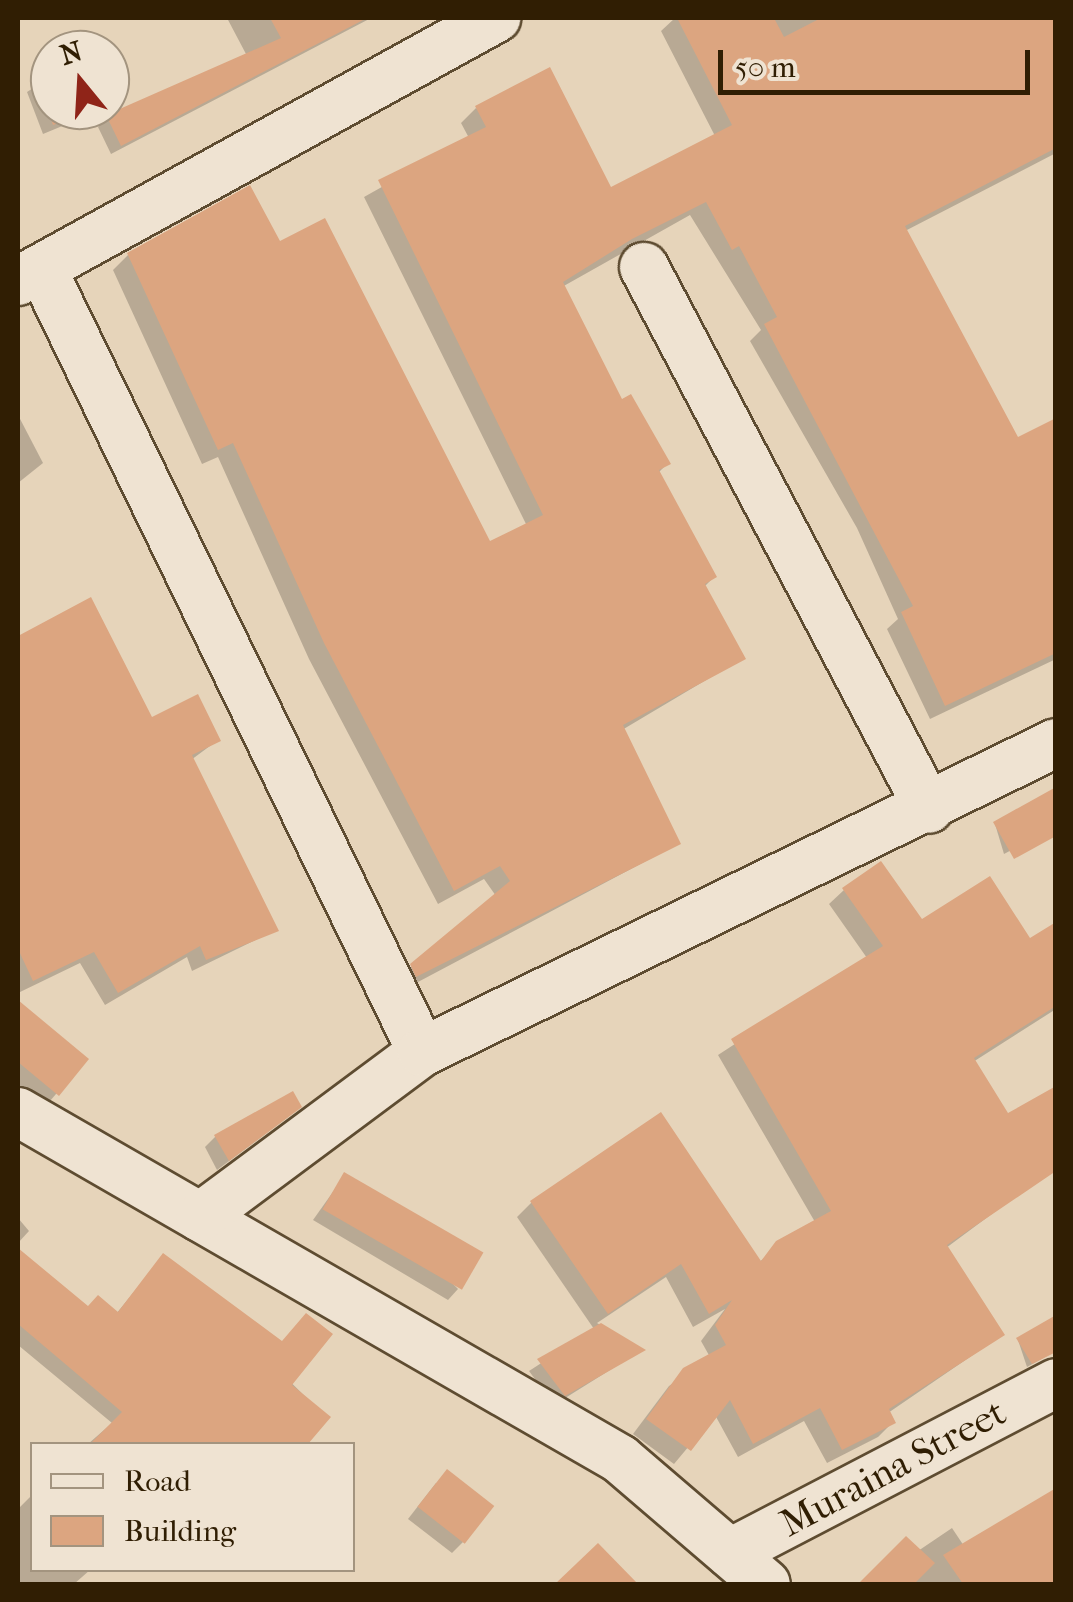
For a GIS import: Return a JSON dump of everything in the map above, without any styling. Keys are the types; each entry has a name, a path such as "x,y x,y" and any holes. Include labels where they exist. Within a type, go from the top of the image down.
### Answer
{"street":[{"path":"422,1052 30,275 496,18"},
{"path":"644,267 929,808"},
{"path":"200,1217 422,1052 1056,743"},
{"path":"18,1112 620,1458 766,1584"},
{"name":"Muraina Street","path":"730,1553 1056,1383"}],"building":[{"path":"270,18 367,18 121,146 113,130 130,130 130,104 281,38"},
{"path":"677,18 774,18 784,37 821,18 1056,18 1056,148 905,226 1018,437 1056,418 1056,653 945,706 901,612 913,606 764,324 777,317 739,246 732,250 706,202 632,239 563,282 622,399 631,394 671,464 659,470 717,577 705,584 746,659 623,725 681,844 416,977 410,964 510,881 500,866 454,891 324,643 233,443 218,450 127,253 250,185 280,241 325,218 490,541 543,515 378,180 486,127 475,106 550,67 611,187 732,125"},
{"path":"91,597 152,717 198,694 221,741 192,755 279,931 206,960 200,946 118,993 94,952 33,981 18,949 18,636"},
{"path":"1056,787 1056,836 1014,859 993,822"},
{"path":"881,861 922,919 990,876 1030,938 1056,922 1056,1006 974,1058 1008,1113 1056,1086 1056,1171 947,1245 1005,1335 889,1409 896,1423 842,1450 820,1408 753,1444 730,1400 691,1451 646,1419 683,1368 726,1345 715,1325 732,1300 709,1314 681,1264 608,1314 530,1201 661,1112 761,1261 776,1241 831,1211 731,1039 883,946 842,888"},
{"path":"18,1000 89,1059 59,1096 18,1062"},
{"path":"293,1091 302,1107 229,1161 214,1135"},
{"path":"344,1172 483,1252 462,1290 323,1209"},
{"path":"18,1248 88,1306 98,1295 118,1312 163,1253 282,1341 306,1313 333,1334 292,1385 331,1417 310,1442 92,1442 122,1412 18,1324"},
{"path":"1056,1315 1056,1352 1032,1364 1016,1338"},
{"path":"601,1323 646,1350 565,1396 537,1359"},
{"path":"447,1469 494,1506 465,1544 417,1507"},
{"path":"1056,1488 1056,1584 963,1584 943,1555"},
{"path":"906,1536 935,1563 914,1584 858,1584"},
{"path":"598,1543 638,1584 555,1584"}]}
